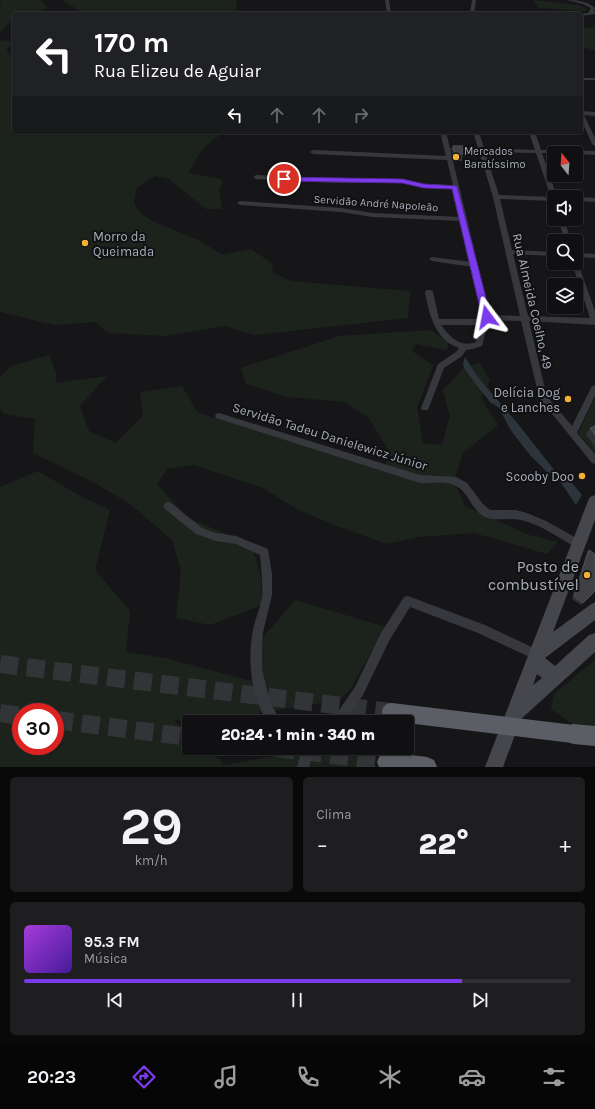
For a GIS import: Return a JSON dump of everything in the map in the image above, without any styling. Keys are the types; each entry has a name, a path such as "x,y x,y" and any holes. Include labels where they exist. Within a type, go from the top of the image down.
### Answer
{"highway":[{"path":"391,712 595,736"},
{"path":"387,762 427,767"}],"main road":[{"path":"494,767 595,503"},
{"path":"536,655 595,610"},
{"path":"513,716 556,675 595,641"},
{"path":"536,655 538,662 543,669 549,674 556,675"}],"street":[{"path":"387,0 389,12"},
{"path":"472,12 474,0"},
{"path":"569,0 581,2 593,8 589,14"},
{"path":"583,15 595,13"},
{"path":"583,79 595,79"},
{"path":"583,113 595,114"},
{"path":"583,117 595,144"},
{"path":"429,292 436,322 450,340 457,346 463,348 479,344 485,319 474,265 443,134"},
{"name":"Rua Almeida Coelho, 49","path":"477,134 496,197 543,397 595,460"},
{"path":"533,134 551,190"},
{"path":"447,149 595,154"},
{"path":"313,152 449,158"},
{"path":"256,177 335,181 402,181 424,186 455,187"},
{"path":"496,197 547,198"},
{"path":"583,199 595,200"},
{"name":"Servidão André Napoleão","path":"240,203 341,210 373,215 463,219"},
{"path":"509,252 547,254"},
{"path":"583,255 595,256"},
{"path":"432,259 474,265"},
{"path":"436,322 524,318 595,321 577,270"},
{"path":"426,408 441,366 459,354 463,348"},
{"path":"573,433 595,388"},
{"name":"Servidão Tadeu Danielewicz Júnior","path":"220,416 420,479 455,481 462,484 481,509 486,513 493,515 510,514 525,517 579,544"},
{"path":"168,506 199,531 216,537 236,540 265,552 267,596 257,636 256,662 263,699 270,715"},
{"path":"342,715 359,691 385,636 408,601 482,629 536,655"},
{"path":"303,767 307,755"}],"shaded area":[{"path":"0,0 41,0 47,8 39,12 12,12 12,20 0,32 0,4 2,4"},
{"path":"62,0 237,0 236,12 80,11"},
{"path":"533,0 578,5 587,9 585,11 539,8"},
{"path":"595,27 595,50 583,47 583,28"},
{"path":"5,40 12,42 6,51 12,55 12,134 223,134 214,139 204,148 189,173 221,179 223,182 219,190 222,209 206,209 169,179 155,176 137,188 134,203 141,214 154,222 199,240 222,255 251,249 273,264 272,272 291,281 410,291 408,318 255,335 225,326 165,336 109,333 95,322 55,325 0,312 0,41"},
{"path":"431,330 448,342 447,350 416,344 412,351 433,365 417,408 423,443 442,445 450,416 443,390 464,368 479,363 490,380 481,398 498,425 463,453 454,481 465,506 529,535 558,542 547,554 474,533 419,537 387,544 334,525 297,509 261,487 193,465 167,469 157,484 188,518 231,536 239,537 252,545 261,577 262,605 210,625 176,618 181,572 173,541 130,504 95,483 33,453 35,419 4,414 0,409 0,377 11,366 49,355 56,372 56,383 107,376 80,406 89,431 116,443 143,416 140,392 182,386 198,413 386,468 388,449 368,417 344,402 288,397 246,384 241,368 339,336"},
{"path":"465,357 477,376 518,424 555,471 566,476 582,495 576,505 559,480 547,472 530,455 512,432 498,407 490,402 475,383 464,368 463,363"},
{"path":"595,399 595,453 578,433"},
{"path":"38,471 82,497 110,510 95,570 130,611 126,652 165,658 255,682 259,642 295,600 386,627 349,691 339,700 253,715 182,715 182,721 173,720 182,728 182,755 213,755 225,765 281,755 372,755 376,767 0,767 0,487"},
{"path":"595,660 595,728 577,727 551,709 554,694"}],"building":[{"path":"453,146 463,146 463,154 455,154"},
{"path":"595,426 595,435 590,428"},
{"name":"Posto de combustível","path":"589,550 595,554 595,591 583,603 574,596"}],"tunnel":[{"path":"0,664 391,712"},
{"path":"0,713 12,715"},
{"path":"64,721 182,736"},
{"path":"332,755 387,762"}],"place":[{"name":"Mercados Baratíssimo","path":"456,157"},
{"name":"Morro da Queimada","path":"85,243"},
{"name":"Delícia Dog e Lanches","path":"568,399"},
{"name":"Scooby Doo","path":"582,476"},
{"name":"Posto de combustível","path":"587,575"}],"route":[{"path":"284,179 402,181 424,186 455,187 487,317"}]}
